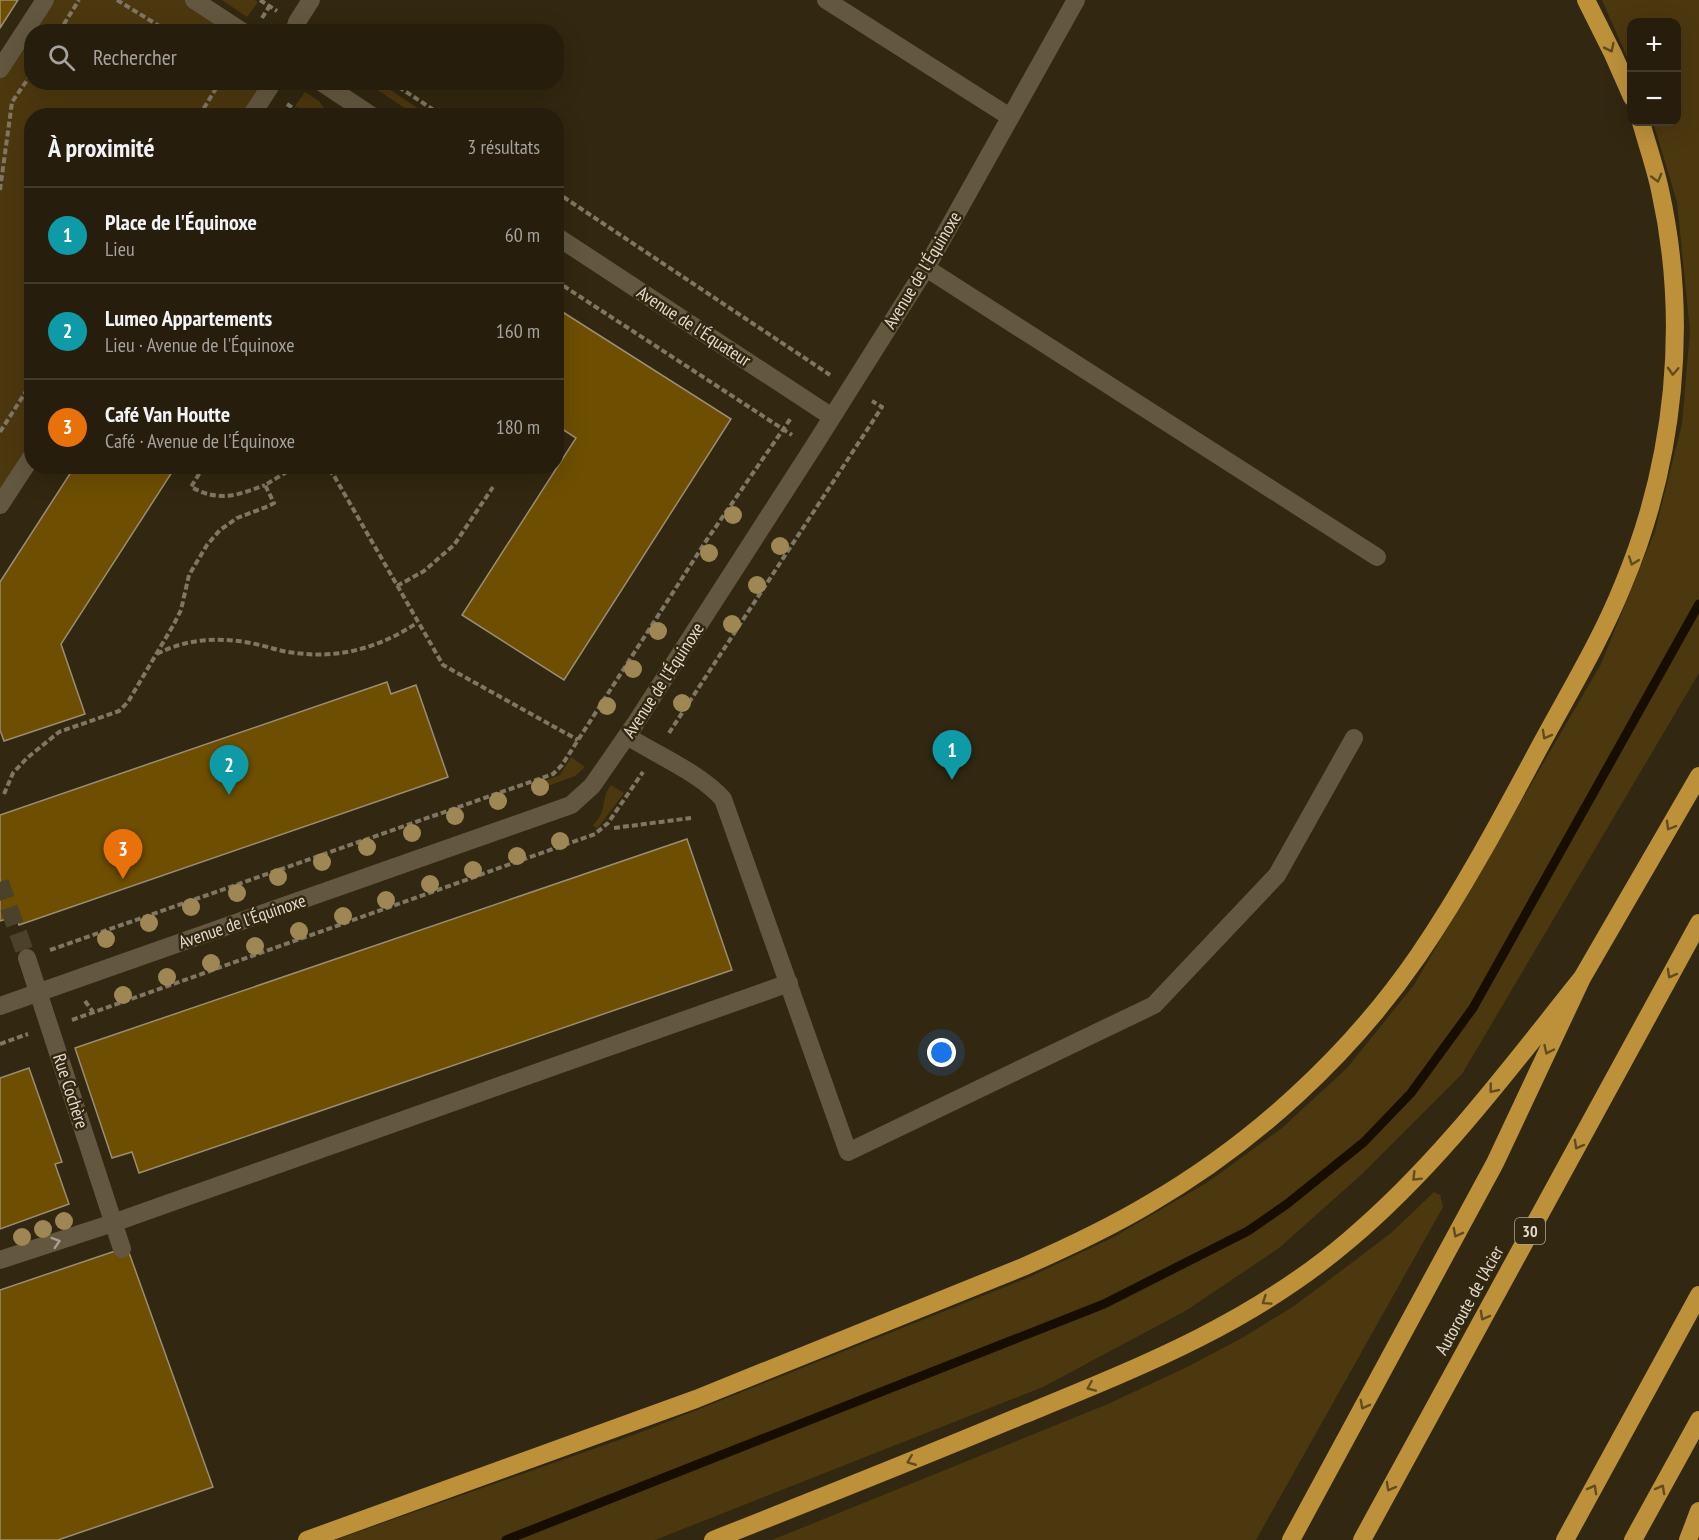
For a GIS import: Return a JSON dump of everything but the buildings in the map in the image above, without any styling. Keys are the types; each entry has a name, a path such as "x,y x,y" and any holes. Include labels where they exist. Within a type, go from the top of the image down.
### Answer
{"highway":[{"path":"1586,0 1627,85"},
{"path":"307,1540 696,1399 1023,1268 1059,1251 1148,1205 1201,1170 1281,1109 1349,1041 1416,959 1483,852 1601,633 1623,587 1645,528 1670,415 1675,305 1664,207 1642,126"},
{"path":"1291,1540 1495,1163 1582,978 1699,776"},
{"name":"Autoroute de l'Acier","path":"1362,1540 1699,923"},
{"path":"713,1540 1117,1376 1201,1338 1260,1305 1349,1240 1435,1158 1582,978"},
{"path":"1565,1540 1699,1295"},
{"path":"1633,1540 1699,1420"},
{"path":"1688,1540 1699,1511"}],"street":[{"path":"29,24 45,0"},
{"path":"194,0 231,24"},
{"path":"296,24 311,0"},
{"path":"826,0 1010,117"},
{"name":"Avenue de l'Équinoxe","path":"0,1006 571,805 592,786 627,736 926,268 1076,0"},
{"path":"0,69 24,32"},
{"path":"256,108 268,90"},
{"path":"333,90 360,108"},
{"name":"Avenue de l'Équateur","path":"564,241 832,417"},
{"path":"926,268 1377,557"},
{"path":"0,505 24,468"},
{"path":"627,736 694,775 723,799 848,1152 1154,1005 1277,875 1354,738"},
{"name":"Rue Cochère","path":"27,958 122,1249"},
{"path":"0,1260 113,1223 789,983"}],"path":[{"path":"64,24 80,0"},
{"path":"117,0 157,24"},
{"path":"0,190 12,102 24,85"},
{"path":"204,108 215,90"},
{"path":"402,90 431,108"},
{"name":"Avenue de l'Équateur","path":"564,197 823,370"},
{"path":"564,286 762,417"},
{"path":"0,432 24,394"},
{"name":"Avenue de l'Équinoxe","path":"670,731 882,407"},
{"name":"Avenue de l'Équinoxe","path":"78,941 553,774 562,765 706,541 767,454"},
{"path":"199,474 191,487 203,494 216,497 237,496 265,486 283,474"},
{"path":"333,474 443,665 578,741"},
{"path":"4,794 13,773 27,758 59,732 119,711 128,702 181,610 189,575 207,545 220,530 237,518 274,503 265,486"},
{"path":"397,586 424,571 454,545 493,487"},
{"path":"156,655 181,644 210,639 243,642 298,654 342,653 383,642 418,622"},
{"name":"Avenue de l'Équinoxe","path":"93,1012 595,834 608,823 628,795"},
{"path":"614,828 691,818"}],"shaded area":[{"path":"45,0 194,0 232,24 29,24"},
{"path":"222,0 255,0 258,2 247,17"},
{"path":"1602,0 1699,0 1699,673 1462,1074 1362,1174 1279,1248 1187,1310 1043,1387 655,1540 335,1540 644,1431 1025,1279 1112,1238 1208,1182 1282,1128 1347,1068 1414,985 1601,664 1655,531 1682,424 1690,331 1677,202 1654,126 1681,126 1681,18 1627,18 1627,57"},
{"path":"24,32 24,90 268,90 256,108 24,108 24,467 0,505 0,69"},
{"path":"378,90 390,90 418,108 404,108"},
{"path":"305,92 319,101 324,108 298,108 295,106"},
{"path":"571,757 585,767 575,776 537,790 535,785 560,775"},
{"path":"611,785 624,793 597,829 593,825 601,815"},
{"path":"1434,1192 1440,1195 1443,1207 1256,1540 772,1540 1108,1404 1187,1367 1242,1338 1294,1306 1391,1233"}],"waterway":[{"path":"506,1540 1104,1304 1248,1231 1287,1204 1364,1142 1411,1093 1473,1008 1699,604"}],"tunnel":[{"path":"0,882 27,958"}],"place":[{"name":"Place de l'Équinoxe","path":"952,780"},
{"name":"Lumeo Appartements","path":"229,795"},
{"name":"Café Van Houtte","path":"123,879"}]}
